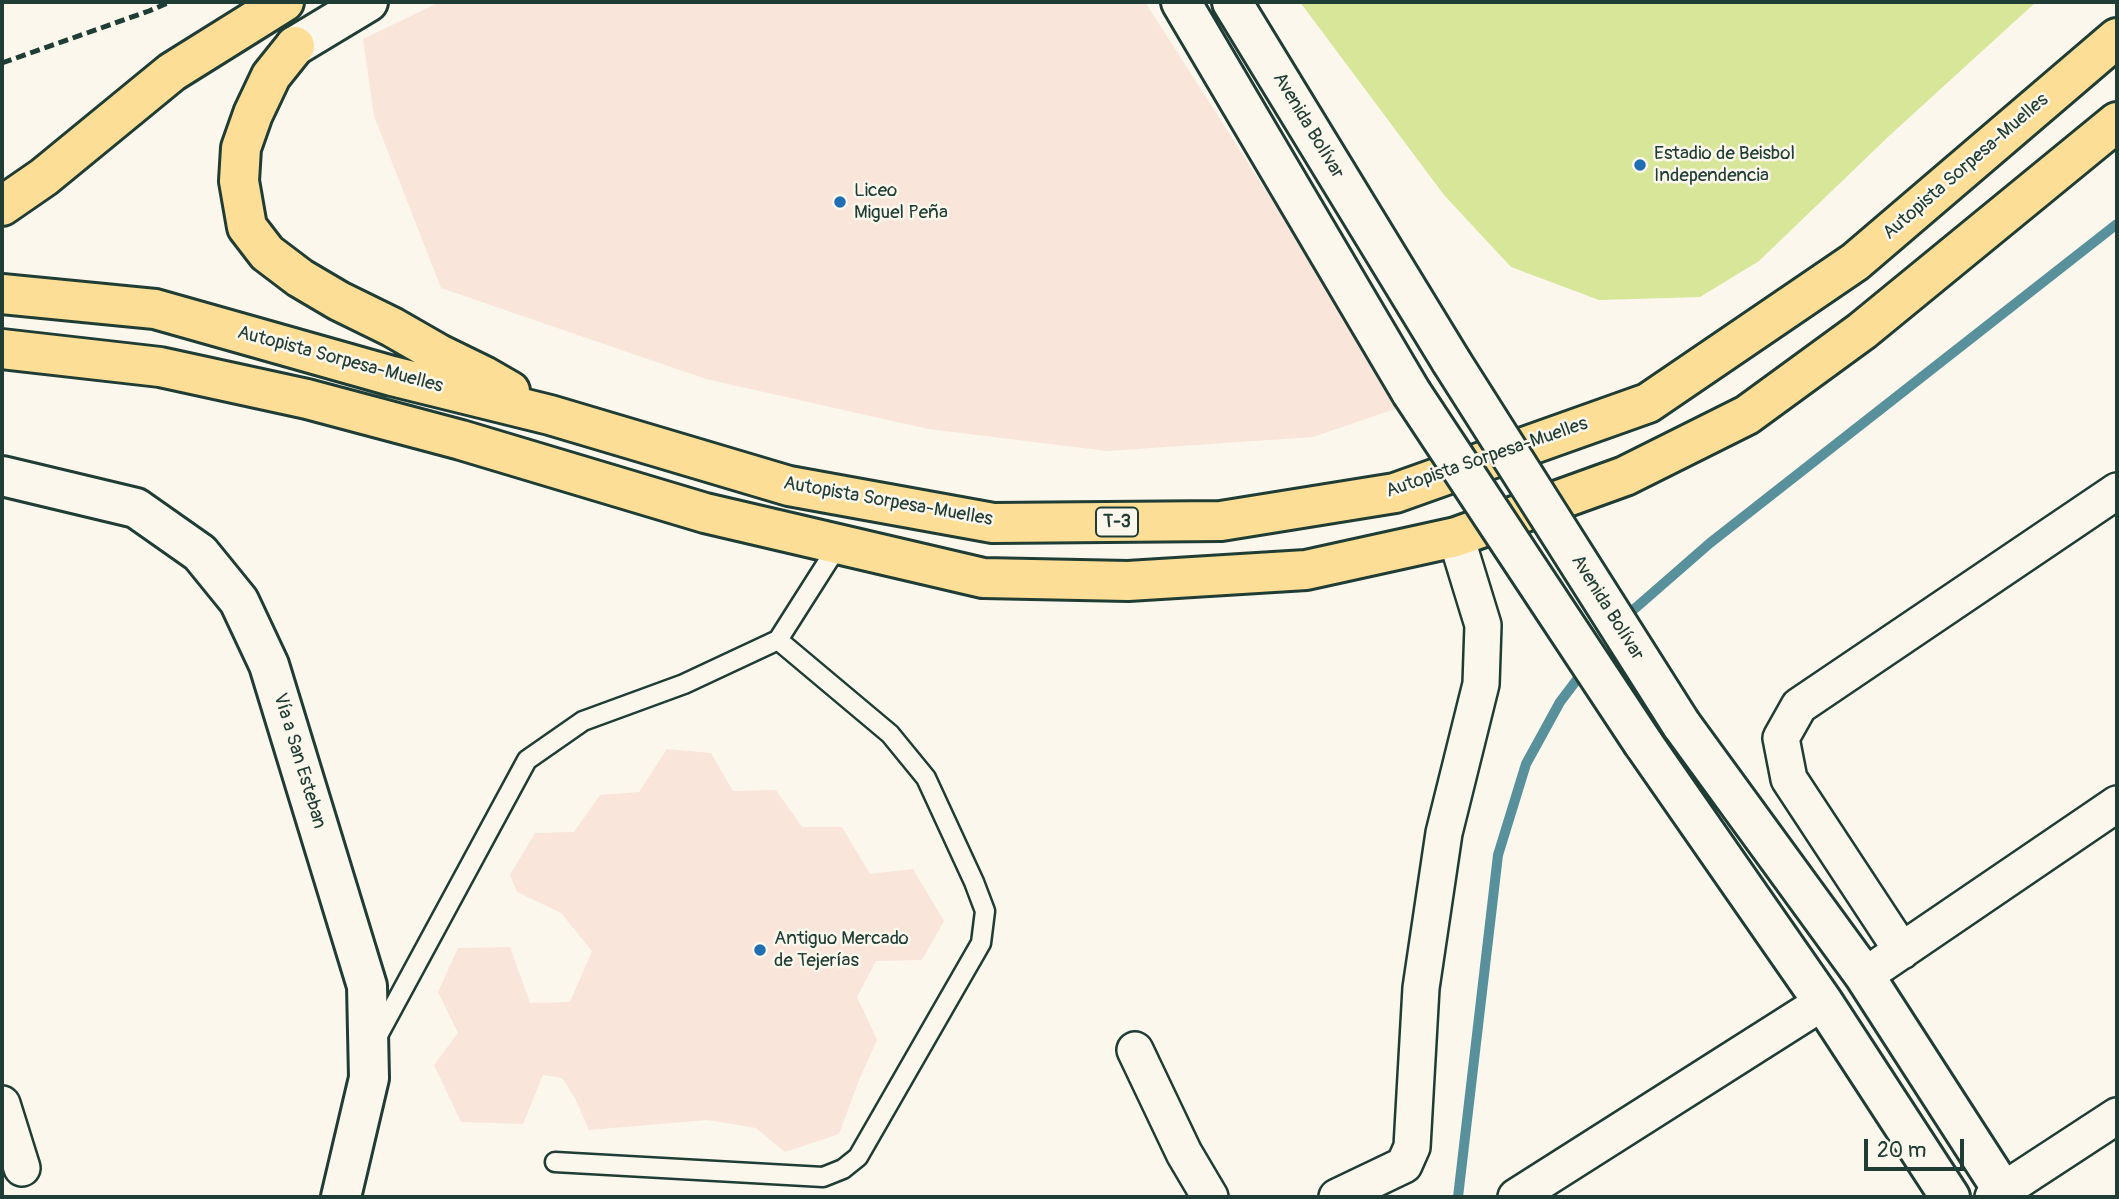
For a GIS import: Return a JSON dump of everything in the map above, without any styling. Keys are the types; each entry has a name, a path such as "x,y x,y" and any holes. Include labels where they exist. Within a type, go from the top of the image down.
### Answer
{"main road":[{"path":"2,206 44,177 172,72 284,2"},
{"name":"Autopista Sorpesa-Muelles","path":"2,295 155,309 393,376 550,415 789,486 993,523 1221,521 1395,493 1648,403 1855,262 2117,38"},
{"path":"295,46 271,76 241,148 239,181 247,226 267,253 300,278 484,376 550,415"},
{"path":"2,349 160,367 307,399 461,440 705,513 984,578 1128,581 1306,570 1456,537 1625,476 1747,415 1862,331 2117,122"}],"street":[{"path":"295,46 368,2"},
{"path":"1181,2 1411,391 1643,743 1823,1002 1950,1197"},
{"name":"Avenida Bolívar","path":"1232,2 1451,361 1681,724 1864,975 2001,1195"},
{"name":"Vía a San Esteban","path":"2,476 136,508 200,553 239,601 269,665 368,986 369,1078 345,1196"},
{"path":"1902,951 1789,779 1781,738 1799,706 2117,491"},
{"path":"1337,1197 1404,1164 1412,1147 1421,988 1426,949 1444,833 1481,684 1483,625 1456,537"},
{"path":"1864,975 2117,804"},
{"path":"1516,1197 1823,1002"},
{"path":"1135,1050 1184,1153 1210,1197"},
{"path":"2,1104 22,1168"},
{"path":"2001,1195 2117,1116"}],"lane":[{"path":"369,1053 527,760 583,721 684,684 778,640 839,544"},
{"path":"555,1162 823,1177 843,1169 858,1157 981,943 985,911 926,778 890,734 778,640"}],"shaded area":[{"name":"Liceo Miguel Peña","path":"440,2 1145,2 1404,406 1313,437 1107,451 928,429 706,379 441,288 374,116 363,39"},
{"name":"Antiguo Mercado de Tejerías","path":"667,749 711,753 733,791 776,790 802,827 842,827 870,874 913,869 944,921 922,960 876,961 857,997 877,1040 839,1134 785,1152 756,1128 707,1120 589,1130 575,1098 562,1078 543,1075 523,1124 461,1122 434,1065 458,1033 438,992 458,948 510,947 530,1003 570,1002 592,951 561,913 517,892 510,875 535,833 574,832 600,795 639,792"}],"green space":[{"name":"Estadio de Beisbol Independencia","path":"1300,2 2036,2 1889,136 1759,261 1700,297 1599,300 1511,267 1444,195"}],"waterway":[{"path":"1624,618 1710,543 2117,224"},
{"path":"1458,1197 1498,855 1526,764 1560,702 1585,669"}],"railway":[{"path":"2,63 170,2"}],"place":[{"name":"Estadio de Beisbol Independencia","path":"1640,165"},
{"name":"Liceo Miguel Peña","path":"840,202"},
{"name":"Antiguo Mercado de Tejerías","path":"760,950"}]}
